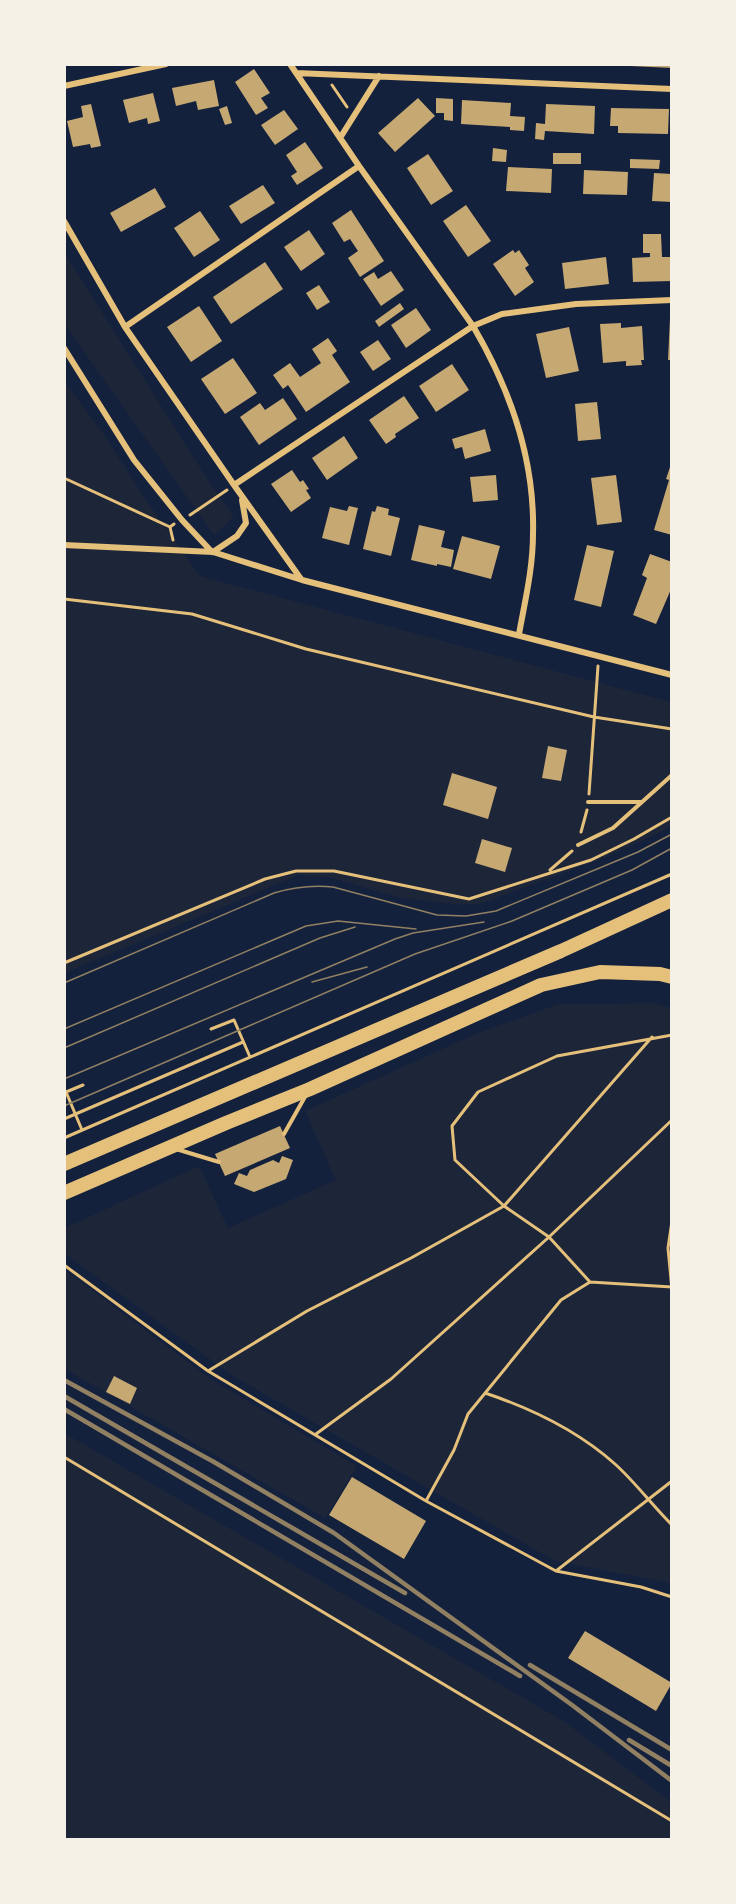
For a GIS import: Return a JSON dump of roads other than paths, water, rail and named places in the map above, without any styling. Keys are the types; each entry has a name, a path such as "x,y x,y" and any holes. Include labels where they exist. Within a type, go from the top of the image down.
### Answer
{"highway":[{"path":"64,1164 561,951 672,900"},
{"path":"64,1193 310,1089 542,985 600,972 660,974 672,977"}],"street":[{"path":"64,86 166,64"},
{"path":"290,64 359,166 473,326 512,406 529,464 533,534 528,589 519,634"},
{"path":"296,73 672,89"},
{"path":"340,138 379,76"},
{"path":"125,327 359,166"},
{"path":"64,221 125,327 241,496 302,580"},
{"path":"234,485 473,326 502,314 566,306 672,300"},
{"path":"64,348 134,460 181,521 213,552"},
{"path":"213,552 237,536 246,523 241,496"},
{"path":"64,545 213,552 302,580 672,675"}],"lane":[{"path":"578,845 613,828 672,775"},
{"path":"588,802 642,802"},
{"path":"284,1134 310,1089"},
{"path":"169,1147 219,1162"}],"tram line":[{"path":"64,983 281,891 311,886 333,887 437,915 466,916 496,911 638,852 672,834"},
{"path":"64,1106 415,954 512,921 632,870 672,848"},
{"path":"64,1029 306,926 338,921 416,929"},
{"path":"64,1079 395,939 413,933 484,922"},
{"path":"64,1048 320,938 355,927"},
{"path":"312,982 367,967"}],"railway":[{"path":"64,1380 214,1462 334,1533 572,1705 672,1781"},
{"path":"64,1396 405,1593"},
{"path":"64,1409 520,1676"},
{"path":"530,1665 672,1750"},
{"path":"629,1740 672,1766"}]}
